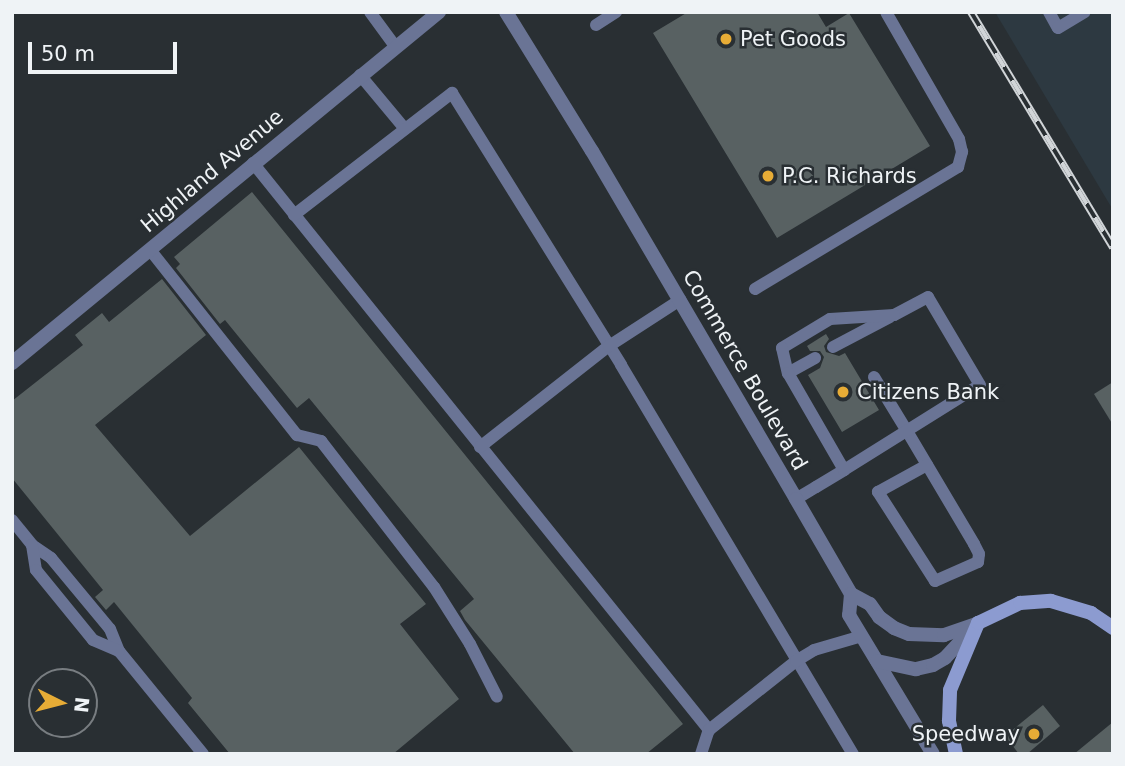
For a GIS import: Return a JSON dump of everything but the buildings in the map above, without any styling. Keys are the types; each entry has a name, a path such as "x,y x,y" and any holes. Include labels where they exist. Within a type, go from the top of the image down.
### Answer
{"main road":[{"path":"956,754 948,721 950,690 978,622 1020,603 1051,601 1091,613 1113,628"}],"street":[{"name":"Highland Avenue","path":"12,363 439,12"},
{"name":"Commerce Boulevard","path":"506,12 680,300 851,594 849,615 933,754"},
{"path":"851,594 870,604 879,617 894,628 909,634 944,635 978,622"},
{"path":"877,661 916,669 933,665 945,658 978,622"}],"lane":[{"path":"370,12 395,46"},
{"path":"596,25 616,12"},
{"path":"755,289 958,167 962,152 959,139 886,12"},
{"path":"1049,12 1058,28 1085,12"},
{"path":"360,75 405,129"},
{"path":"294,215 452,93 609,346 853,754"},
{"path":"253,163 709,730"},
{"path":"151,251 297,435 321,441 402,545 434,587 470,644 496,697"},
{"path":"796,499 980,385 928,297 833,347"},
{"path":"480,447 609,346 680,300"},
{"path":"844,470 788,373 782,348 830,319 894,315"},
{"path":"788,373 815,358"},
{"path":"874,376 928,465 979,554 978,562 935,581 878,492 928,465"},
{"path":"12,520 32,545 51,558 110,629 119,651 203,754"},
{"path":"32,545 36,570 76,620 93,640 119,651"},
{"path":"704,752 709,730 796,661 814,650 862,636"}],"shaded area":[{"path":"995,12 1113,12 1113,210"}],"railway":[{"path":"971,12 1113,247"}],"place":[{"name":"Pet Goods","path":"726,39"},
{"name":"P.C. Richards","path":"768,176"},
{"name":"Citizens Bank","path":"843,392"},
{"name":"Speedway","path":"1034,734"}]}
